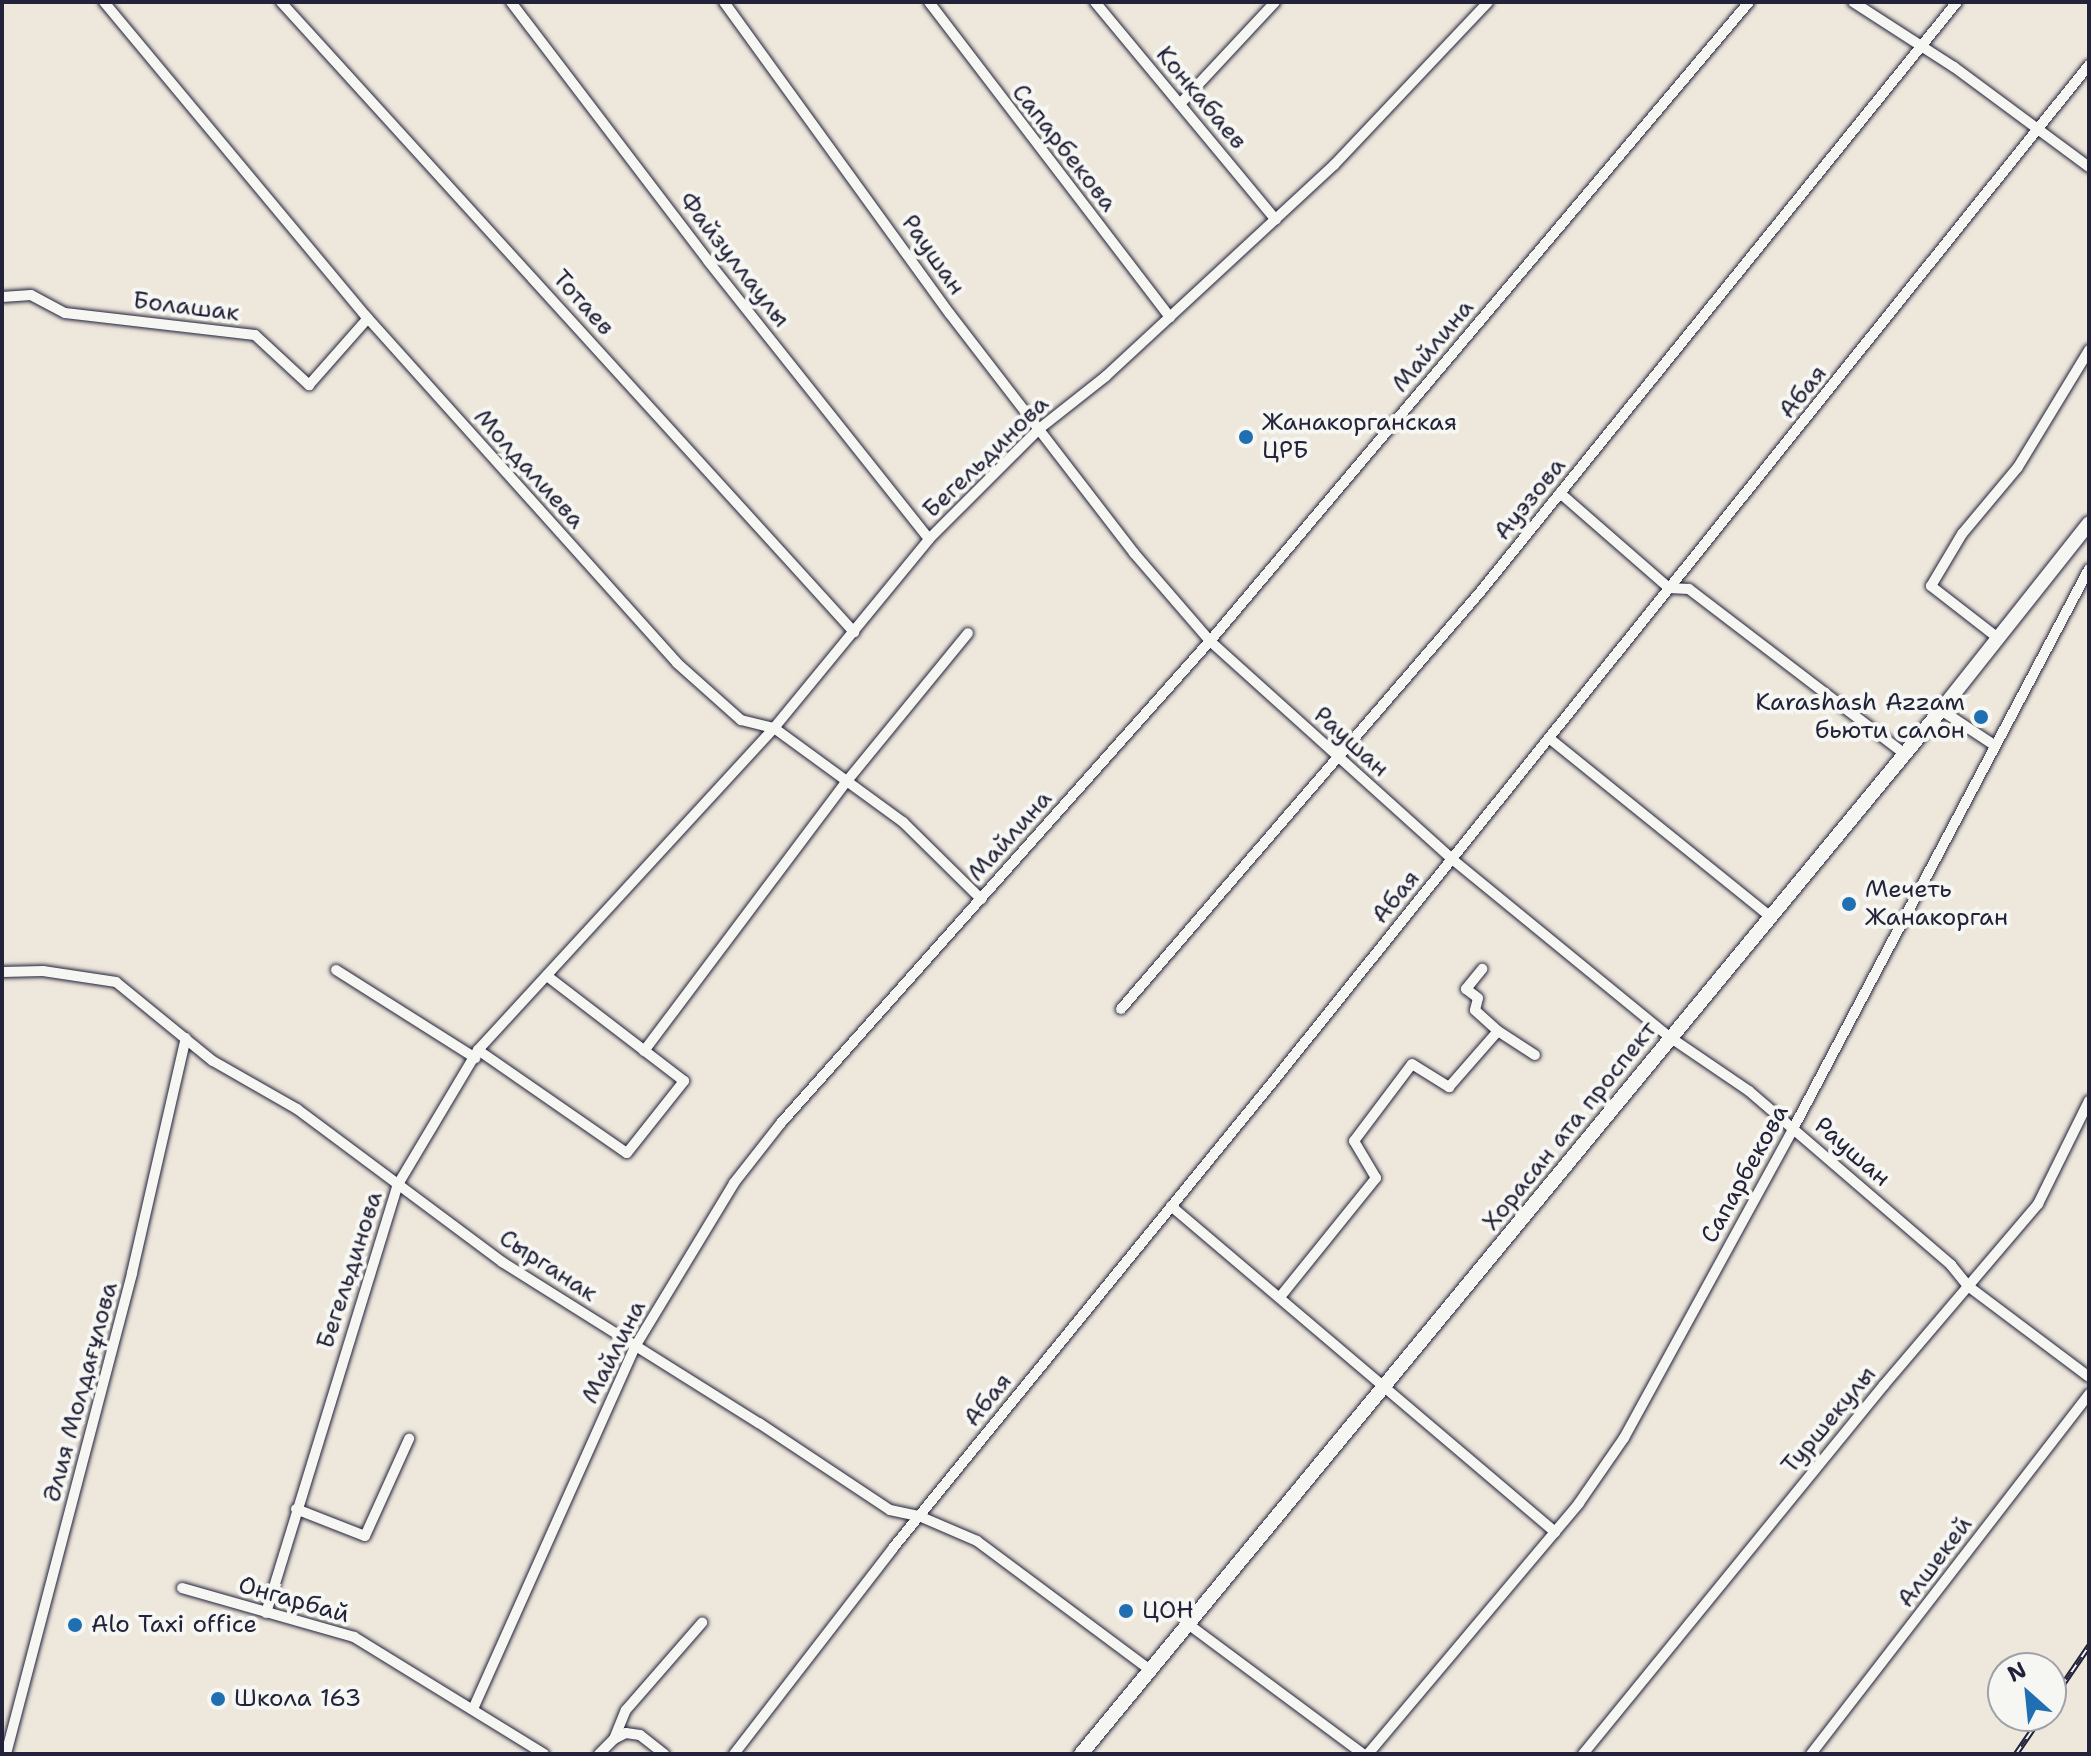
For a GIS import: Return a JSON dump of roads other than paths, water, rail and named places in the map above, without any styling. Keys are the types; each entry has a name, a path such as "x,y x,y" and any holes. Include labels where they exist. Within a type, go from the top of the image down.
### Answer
{"main road":[{"name":"Хорасан ата проспект","path":"1081,1754 1905,754 2089,523"}],"street":[{"name":"Молдалиева","path":"104,2 368,318 677,663 741,720 774,728 903,822 981,899"},
{"name":"Тотаев","path":"281,2 854,632"},
{"name":"Файзуллаулы","path":"511,2 708,261 929,539"},
{"name":"Раушан","path":"724,2 950,314 1134,553 1210,641 1452,859 1671,1038 1749,1091 1794,1127 1951,1265 1968,1286 2089,1377"},
{"name":"Сапарбекова","path":"929,2 1170,317"},
{"name":"Конкабаев","path":"1095,2 1276,220"},
{"path":"1180,104 1275,2"},
{"name":"Бегельдинова","path":"266,1613 397,1186 476,1054 774,728 929,539 1039,429 1106,376 1334,165 1488,2"},
{"name":"Майлина","path":"473,1709 636,1345 734,1183 781,1123 1210,641 1749,2"},
{"path":"1853,2 1923,46 2089,167"},
{"name":"Ауэзова","path":"1121,1009 1340,759 1560,493 1957,2"},
{"name":"Абая","path":"734,1754 919,1516 1885,324 2036,128 2089,65"},
{"name":"Болашак","path":"2,297 31,295 65,313 255,335 309,385 368,318"},
{"path":"1998,638 1931,586 1962,534 2018,467 2089,350"},
{"path":"1560,493 1669,588 1689,589 1905,754"},
{"name":"Сапарбекова","path":"1366,1754 1555,1532 1624,1438 1794,1127 2089,569"},
{"path":"644,1051 847,781 968,633"},
{"path":"1941,710 1994,745"},
{"path":"1549,738 1771,917"},
{"path":"1482,969 1466,989 1478,998 1475,1010 1498,1031 1535,1055"},
{"path":"336,970 476,1054 627,1153 684,1081 547,976"},
{"name":"Сырганак","path":"2,972 43,971 116,982 213,1061 297,1109 502,1262 890,1510 919,1516 977,1541 1150,1670"},
{"path":"1280,1297 1376,1178 1354,1141 1412,1064 1449,1087 1498,1031"},
{"name":"Әлия Молдағұлова","path":"6,1754 132,1273 186,1038"},
{"name":"Туршекулы","path":"1583,1754 2038,1204 2089,1101"},
{"path":"1171,1206 1555,1532"},
{"name":"Алшекей","path":"1811,1754 2089,1394"},
{"path":"296,1509 365,1536 409,1439"},
{"name":"Онгарбай","path":"182,1588 354,1637 473,1709"},
{"path":"614,1739 626,1710 702,1623"},
{"path":"1188,1624 1366,1754"},
{"path":"473,1709 544,1754"},
{"path":"599,1754 614,1739 626,1733 640,1735 664,1754"}],"railway":[{"path":"2067,1678 2089,1646"},
{"path":"2016,1754 2031,1732"}],"place":[{"name":"Жанакорганская ЦРБ","path":"1246,437"},
{"name":"Karashash Azzam бьюти салон","path":"1981,717"},
{"name":"Мечеть Жанакорган","path":"1849,904"},
{"name":"ЦОН","path":"1126,1611"},
{"name":"Alo Taxi office","path":"75,1625"},
{"name":"Школа 163","path":"218,1699"}]}
